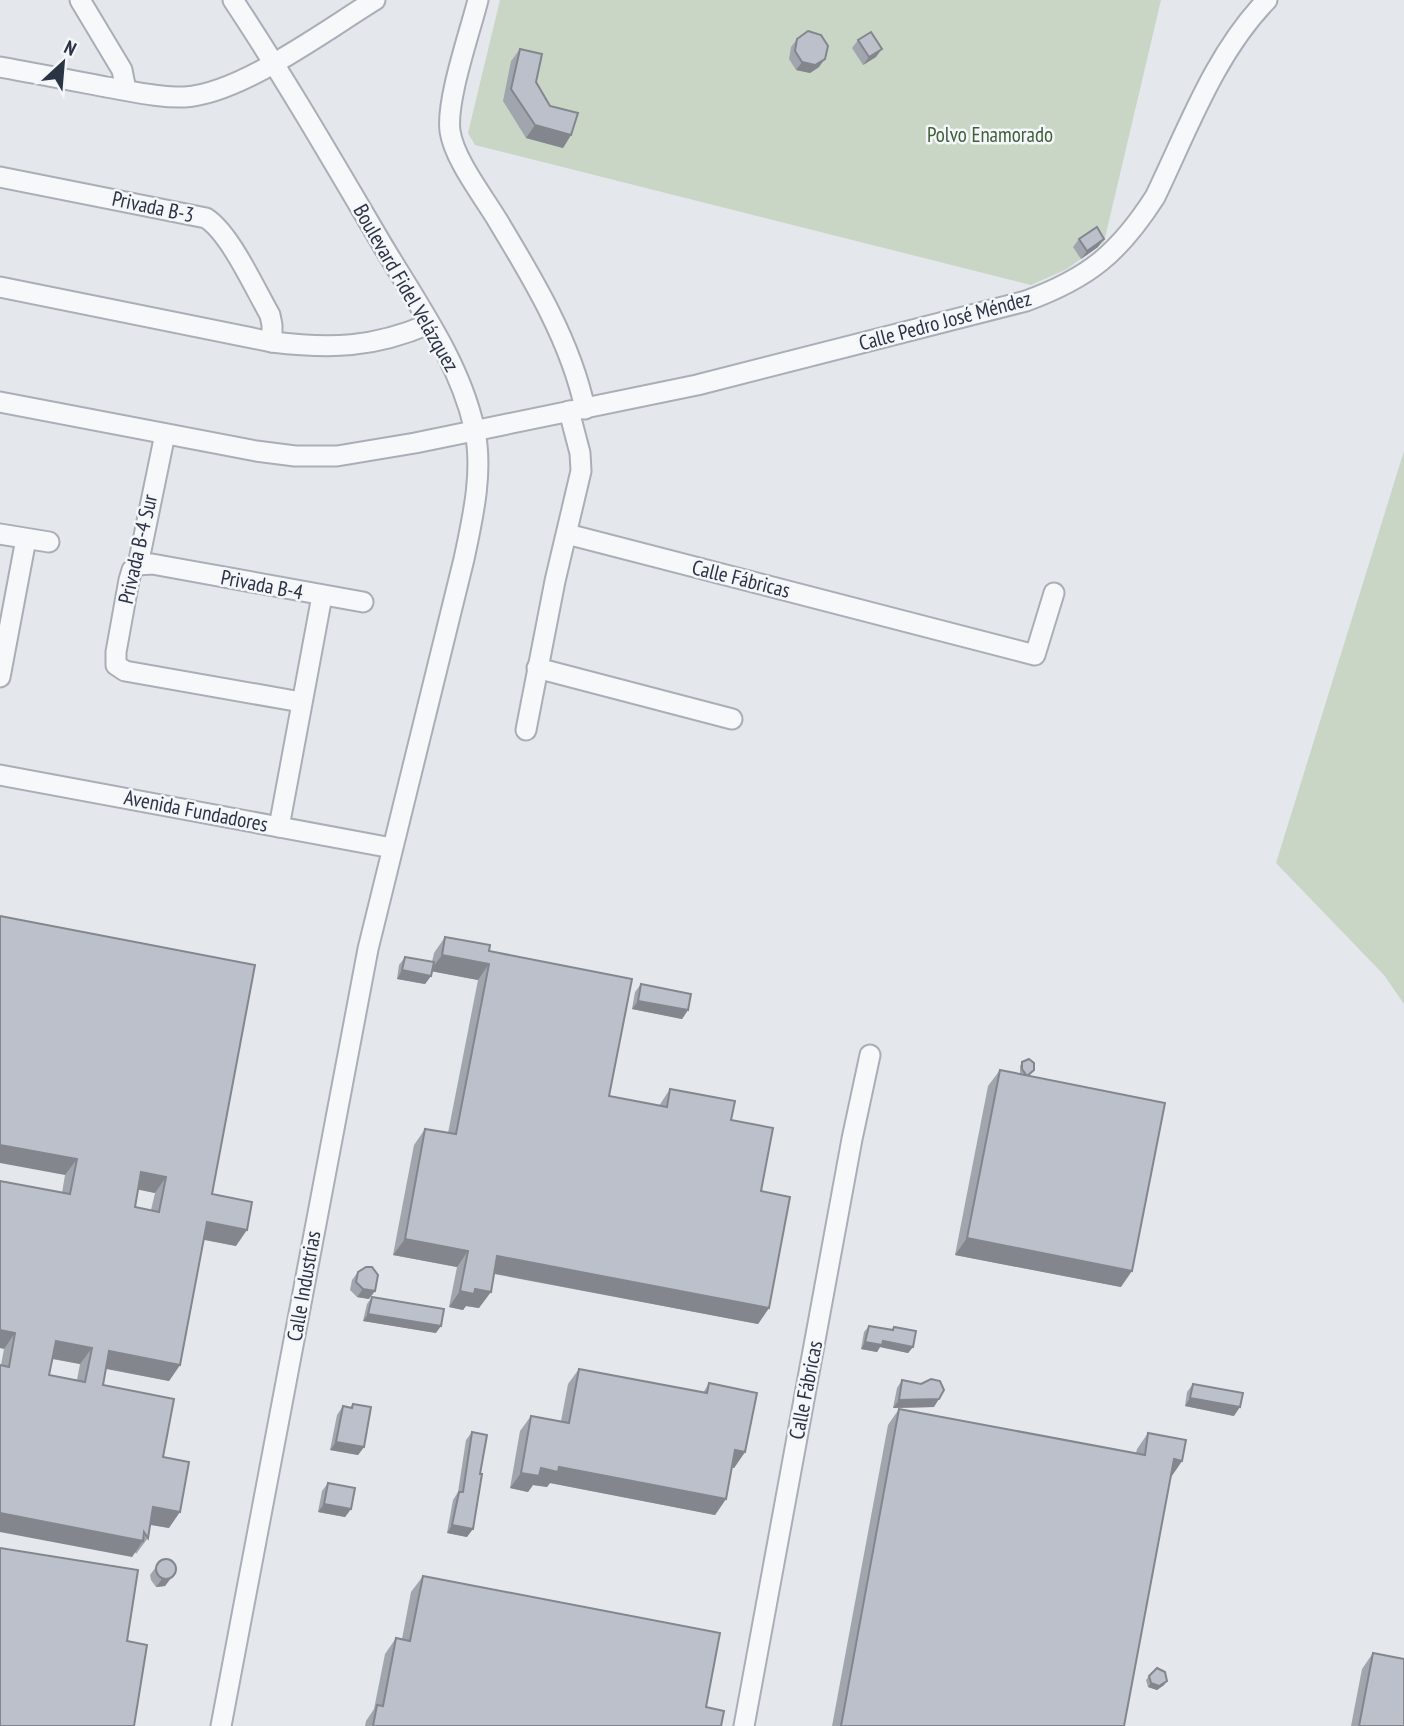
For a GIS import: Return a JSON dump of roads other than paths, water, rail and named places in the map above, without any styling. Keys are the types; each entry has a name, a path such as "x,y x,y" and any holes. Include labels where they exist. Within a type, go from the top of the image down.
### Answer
{"street":[{"path":"80,0 122,70 126,90"},
{"name":"Boulevard Fidel Velázquez","path":"233,0 274,62 429,324 449,360 475,429 477,477 474,513 392,848"},
{"path":"0,67 167,97 187,97 234,84 375,0"},
{"path":"478,0 452,100 450,131 460,156 531,276 579,381 577,410 581,471 537,668 526,730"},
{"name":"Calle Pedro José Méndez","path":"0,402 295,456 337,456 415,443 697,385 1027,301 1074,281 1107,257 1140,220 1155,197 1232,42 1267,0"},
{"name":"Privada B-3","path":"0,177 206,218 224,235 270,315 272,342"},
{"path":"0,287 272,342 336,348 392,338 429,324"},
{"name":"Privada B-4 Sur","path":"164,434 138,565 132,570 129,580 116,665 125,671 301,702"},
{"path":"0,534 48,542"},
{"name":"Calle Fábricas","path":"567,534 1035,654 1054,593"},
{"path":"0,677 3,648 26,538"},
{"name":"Privada B-4","path":"138,565 152,564 322,596 279,827"},
{"path":"322,596 363,602"},
{"path":"537,668 733,719"},
{"name":"Avenida Fundadores","path":"0,775 392,848"},
{"name":"Calle Industrias","path":"221,1726 368,948 392,848"},
{"name":"Calle Fábricas","path":"744,1726 852,1139 870,1055"}],"park label":[{"name":"Polvo Enamorado","path":"990,135"}]}
